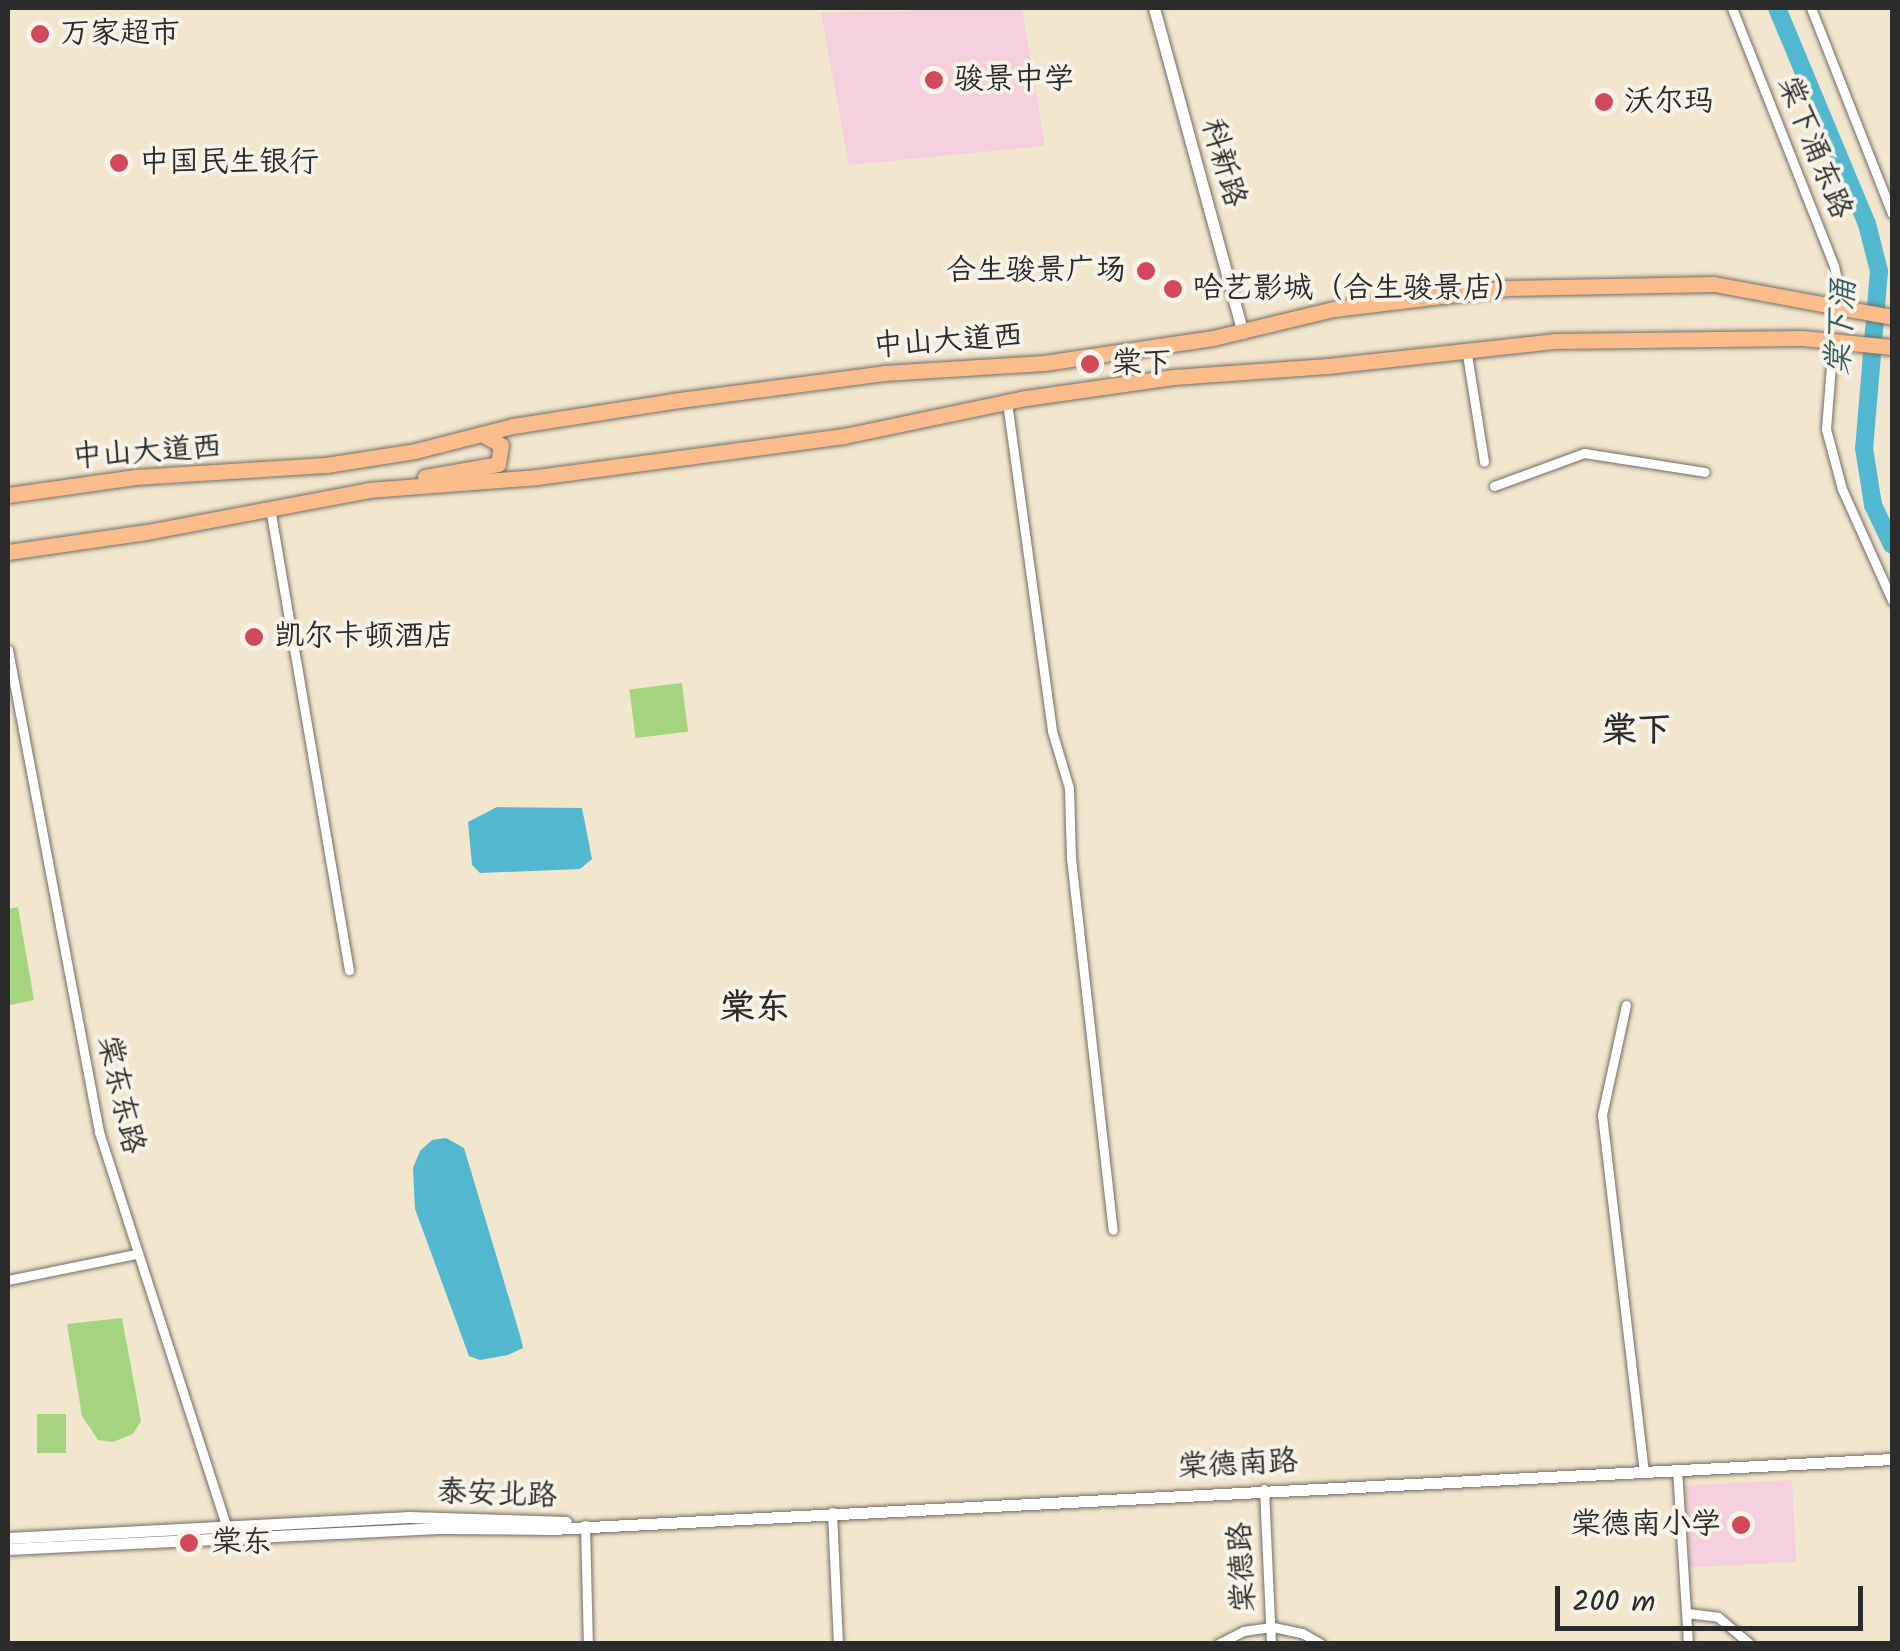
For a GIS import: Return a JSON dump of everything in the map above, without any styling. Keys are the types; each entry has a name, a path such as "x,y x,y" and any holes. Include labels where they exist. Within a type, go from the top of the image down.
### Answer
{"highway":[{"name":"中山大道西","path":"8,495 136,477 326,465 415,451 549,420 884,373 1044,363 1243,333 1334,309 1564,284 1714,284 1892,316"},
{"name":"中山大道西","path":"8,552 147,532 270,505 402,485 537,477 719,454 898,427 1007,402 1174,377 1328,366 1466,348 1604,339 1841,340 1892,347"},
{"path":"402,485 498,464 501,445 482,434"}],"street":[{"name":"科新路","path":"1154,8 1243,333"},
{"name":"棠下涌东路","path":"1732,8 1848,310"},
{"path":"1811,8 1892,214"},
{"path":"1841,340 1826,429 1842,489 1892,600"},
{"path":"1466,348 1484,462"},
{"path":"1007,402 1052,731 1068,788 1071,858 1113,1230"},
{"path":"1494,486 1584,453 1705,472"},
{"path":"270,505 349,970"},
{"name":"棠东东路","path":"8,650 100,1132 228,1533"},
{"path":"1626,1004 1602,1115 1644,1471"},
{"path":"8,1280 136,1254"},
{"name":"棠德南路","path":"585,1525 1892,1459"},
{"path":"1677,1470 1688,1644"},
{"name":"棠德路","path":"1264,1489 1271,1644"},
{"path":"832,1512 838,1644"},
{"name":"泰安北路","path":"8,1549 444,1516 585,1525"},
{"path":"585,1525 588,1644"},
{"name":"泰安北路","path":"8,1538 228,1533"},
{"path":"1686,1614 1718,1617 1750,1644"},
{"path":"1218,1644 1243,1631 1270,1627 1302,1633 1320,1644"}],"shaded area":[{"name":"骏景中学","path":"1022,8 1045,146 849,165 821,13"},
{"name":"棠德南小学","path":"1792,1480 1796,1562 1690,1567 1686,1486"}],"green space":[{"path":"682,683 688,732 635,738 629,689"},
{"path":"18,907 34,1000 10,1005 8,909"},
{"path":"122,1318 141,1421 133,1434 113,1442 98,1440 82,1416 67,1324"},
{"path":"37,1414 66,1414 66,1453 37,1453"}],"water":[{"path":"497,807 582,808 592,859 580,869 480,873 472,865 468,822"},
{"path":"446,1138 464,1148 520,1335 523,1348 508,1355 480,1360 469,1356 415,1209 413,1168 420,1151 432,1140"}],"waterway":[{"name":"棠下涌","path":"1777,8 1867,224 1879,271 1864,448 1873,505 1892,545"}],"place":[{"name":"万家超市","path":"40,34"},
{"name":"骏景中学","path":"934,80"},
{"name":"沃尔玛","path":"1604,102"},
{"name":"中国民生银行","path":"119,163"},
{"name":"合生骏景广场","path":"1146,271"},
{"name":"哈艺影城（合生骏景店）","path":"1173,289"},
{"name":"棠下","path":"1090,364"},
{"name":"凯尔卡顿酒店","path":"254,637"},
{"name":"棠德南小学","path":"1741,1525"},
{"name":"棠东","path":"189,1543"}],"district":[{"name":"棠下","path":"1637,732"},
{"name":"棠东","path":"755,1009"}]}
